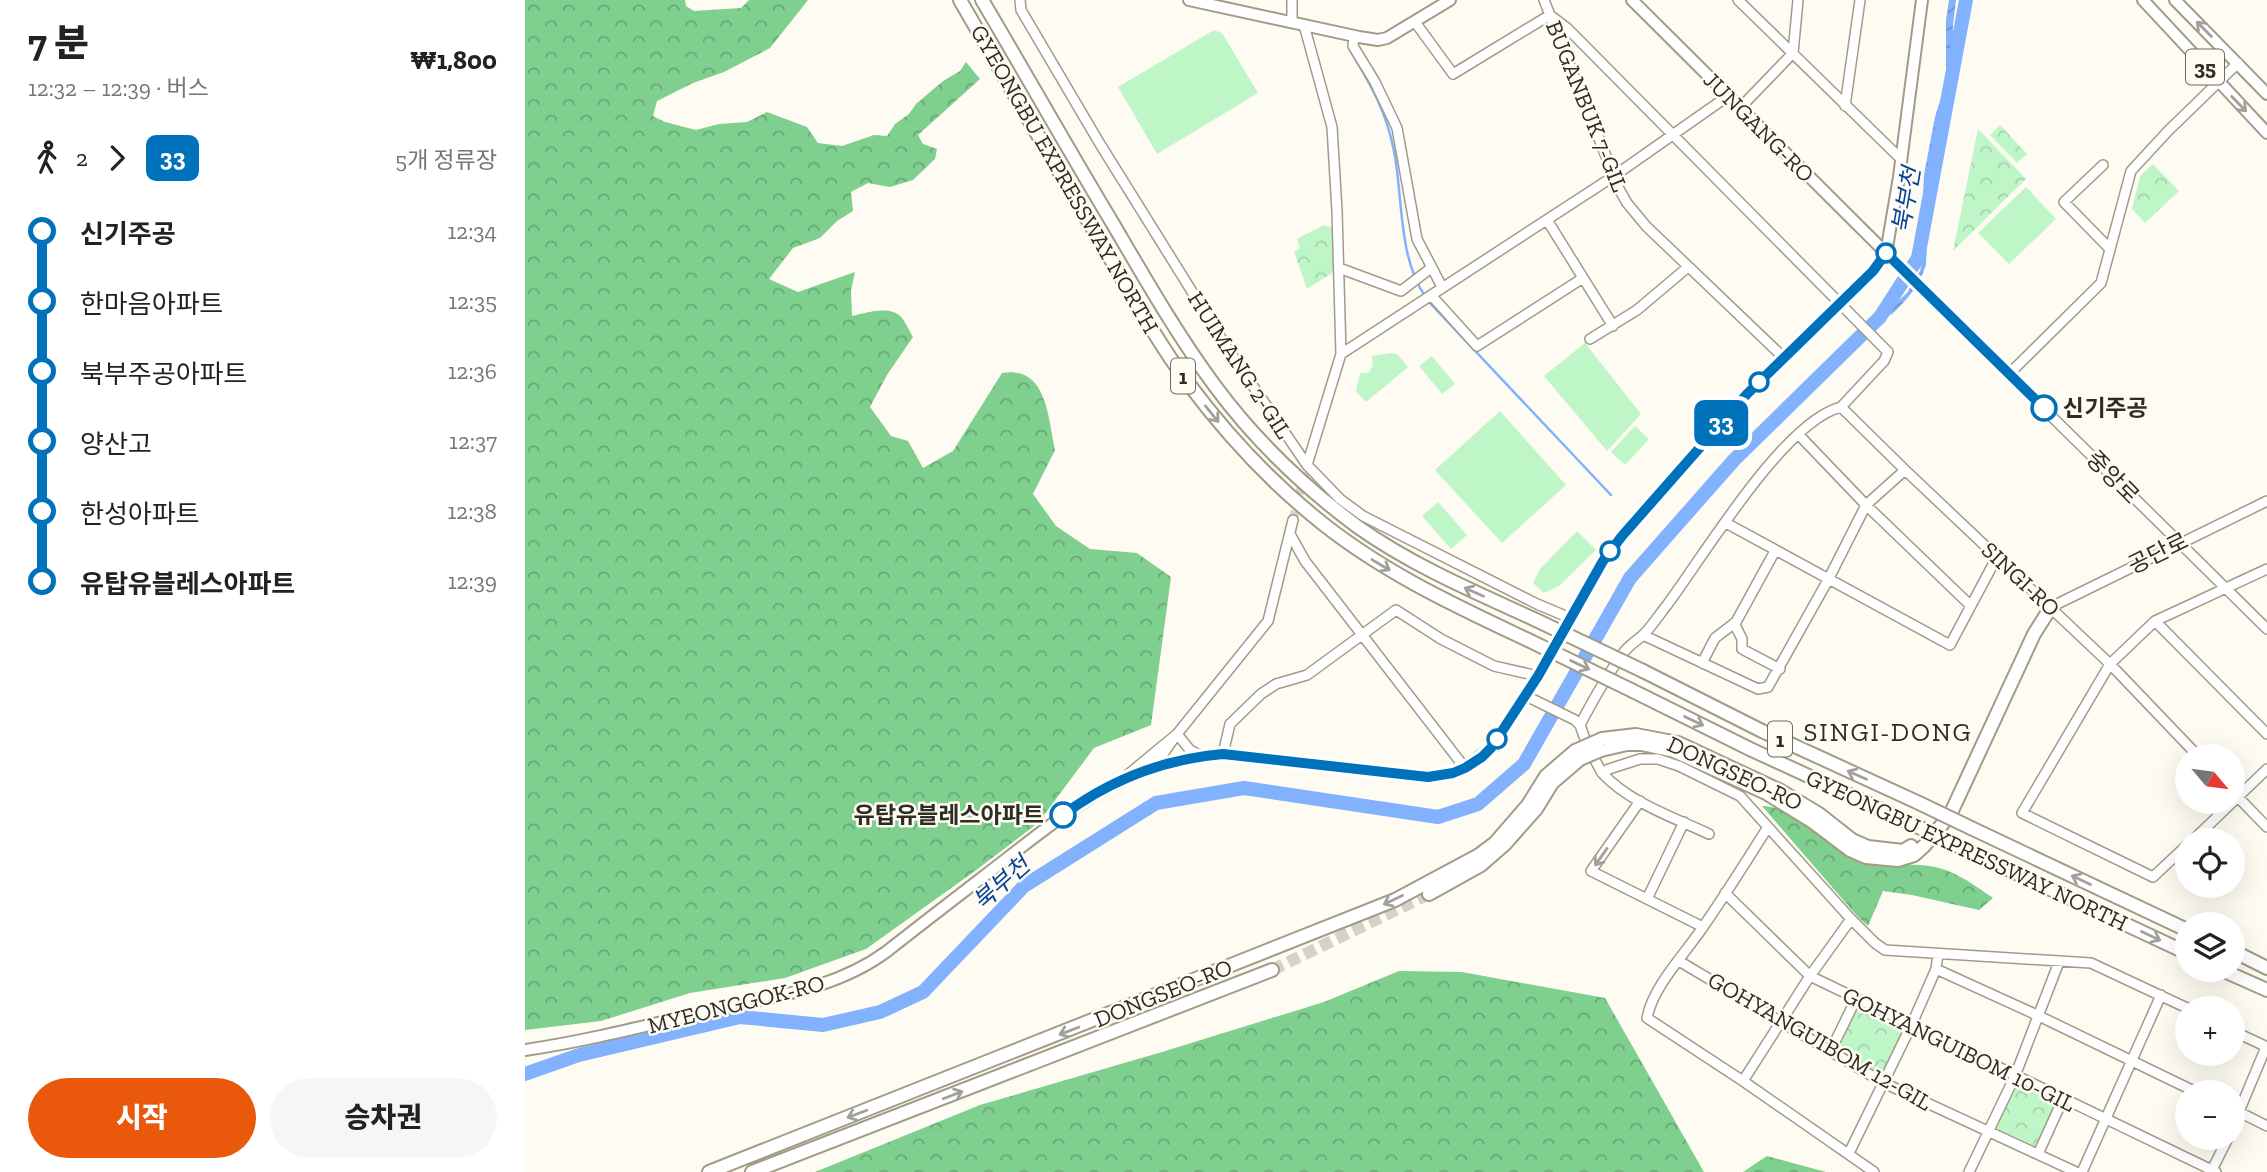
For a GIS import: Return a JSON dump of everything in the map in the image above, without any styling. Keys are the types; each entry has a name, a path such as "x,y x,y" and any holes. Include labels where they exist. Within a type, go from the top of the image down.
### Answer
{"highway":[{"name":"GYEONGBU EXPRESSWAY NORTH","path":"960,0 1060,174 1187,382 1238,444 1313,516 1363,553 1450,603 1752,750 2175,947"},
{"name":"1","path":"982,0 1181,336 1216,387 1244,421 1306,485 1360,528 1437,574 1643,671 1762,731 2175,924"},
{"name":"DONGSEO-RO","path":"709,1172 1395,900 1468,861 1495,843 1520,815 1546,776 1578,755 1602,744 1641,744 1674,751 1766,793 1850,850 1866,857 1898,860 1913,855 1950,815 2034,634 2051,607"},
{"path":"1429,894 1481,865 1505,844 1536,809 1552,783 1578,755"},
{"path":"2245,957 2267,968"},
{"name":"DONGSEO-RO","path":"752,1172 1272,970"},
{"path":"2245,980 2267,990"}],"main road":[{"path":"1189,0 1378,40 1387,38 1415,22 1443,2"},
{"path":"1886,253 1922,0"},
{"name":"35","path":"2143,0 2267,133"},
{"name":"35","path":"2175,0 2267,94"},
{"name":"JUNGANG-RO","path":"1637,2 1886,253"},
{"name":"MYEONGGOK-RO","path":"525,1050 572,1043 793,993 854,972 877,959 1076,806 1120,781 1153,768 1201,756 1223,754 1412,776 1442,776 1465,768 1491,748 1538,676 1603,561 1622,536 1702,443 1783,357 1873,271 1886,253"}],"street":[{"name":"HUIMANG 2-GIL","path":"1020,0 1021,10 1100,144 1229,351 1307,465 1339,499 1363,516 1570,618"},
{"path":"1292,0 1292,22"},
{"name":"BUGANBUK 7-GIL","path":"1544,0 1627,203 1688,267 1783,357"},
{"path":"1738,0 1901,159"},
{"path":"1740,108 1793,53 1798,0"},
{"path":"1846,106 1860,0"},
{"path":"1415,22 1453,74 1550,15 1567,28 1888,352 1884,361 1841,407 1830,410 1798,434 1775,457 1643,635 1626,649 1577,722"},
{"path":"1304,25 1331,120 1341,354 1307,465"},
{"path":"1354,36 1353,46 1382,94 1397,128 1416,239 1442,287"},
{"path":"2009,374 2099,286 2131,171 2238,63"},
{"path":"1341,354 1614,176 1728,96"},
{"path":"2103,165 2064,202 2110,249"},
{"path":"1547,220 1613,326"},
{"name":"중앙로","path":"1886,253 2267,629"},
{"path":"1590,339 1637,310 1688,267"},
{"path":"1339,268 1401,291 1431,268"},
{"path":"1430,295 1477,346 1583,278"},
{"name":"SINGI-RO","path":"1841,407 2110,664 2187,744"},
{"path":"1798,434 1866,505 1971,606"},
{"path":"1643,635 1763,689 1768,687 1866,505 1905,470"},
{"name":"공단로","path":"2051,607 2267,501"},
{"path":"1153,768 1268,621 1293,520"},
{"path":"1725,523 1950,645 1997,557"},
{"path":"1290,534 1305,561 1465,768"},
{"path":"1702,663 1715,638 1734,623 1775,551"},
{"path":"2175,856 2153,877 2022,813 2110,664 2155,621 2267,569"},
{"path":"1223,754 1230,724 1261,694 1276,684 1307,675 1396,610 1441,639 1494,666 1538,676"},
{"path":"2155,621 2267,734"},
{"path":"1734,623 1742,639 1742,649 1780,669"},
{"path":"1526,696 1577,722 1602,773 1616,788 1709,834"},
{"path":"1177,734 1190,750 1201,756"},
{"path":"1120,781 1177,734"},
{"path":"1602,773 1640,759 1658,759 1679,766 1740,796 1851,919 1885,950 2099,965 2175,1002"},
{"path":"2245,786 2267,769"},
{"path":"1640,801 1591,871 1703,927"},
{"path":"2245,804 2267,827"},
{"path":"2204,828 2217,814"},
{"path":"1647,899 1684,822"},
{"path":"1769,827 1649,1004 1647,1018 1874,1172"},
{"name":"GOHYANGUIBOM 10-GIL","path":"1725,893 1810,976 2213,1171"},
{"path":"1743,1081 1810,976 1851,919"},
{"path":"1849,1153 1911,1026 1935,970 1938,954"},
{"name":"GOHYANGUIBOM 12-GIL","path":"1679,961 1884,1083 2076,1172"},
{"path":"1969,1172 2015,1076 2059,961"},
{"path":"1935,970 2039,1016 2175,1082"},
{"path":"2082,1172 2161,995"},
{"path":"1831,1050 1856,999"},
{"path":"2245,1037 2267,1047 2245,1092"},
{"path":"2038,1154 2063,1099"},
{"path":"2245,1115 2267,1126"},
{"path":"2213,1171 2223,1150"}],"green space":[{"path":"525,0 685,0 686,6 694,11 741,8 749,0 808,0 770,48 724,72 693,83 657,101 653,116 696,130 719,124 747,122 767,112 807,127 818,143 842,146 874,135 887,136 895,124 909,114 916,104 943,81 960,71 966,62 980,79 918,135 923,144 937,149 935,159 913,180 890,187 868,183 851,192 853,211 837,221 820,238 793,248 769,279 798,292 855,272 851,290 852,316 891,311 903,319 913,337 887,375 870,407 891,436 908,441 923,468 953,451 1002,373 1017,373 1028,377 1037,385 1043,396 1055,450 1033,494 1056,526 1090,549 1137,553 1171,577 1151,725 1094,748 1038,823 866,949 785,978 690,993 601,1021 525,1030"},
{"path":"1214,30 1222,33 1258,93 1157,154 1118,87"},
{"path":"2000,125 2027,154 2017,163 1990,135"},
{"path":"1978,129 2026,179 1953,251"},
{"path":"2153,164 2179,191 2145,223 2132,209 2140,176"},
{"path":"2026,187 2056,219 2009,264 1978,233"},
{"path":"1324,225 1335,229 1335,271 1307,289 1294,252 1300,248 1297,239"},
{"path":"1585,343 1641,414 1607,451 1544,376"},
{"path":"1397,354 1408,367 1366,402 1356,391 1360,373 1368,373 1371,369 1371,356"},
{"path":"1432,356 1455,384 1442,394 1419,366"},
{"path":"1500,411 1566,485 1502,543 1435,470"},
{"path":"1635,426 1649,439 1625,465 1611,452"},
{"path":"1438,502 1467,535 1451,549 1422,516"},
{"path":"1577,531 1596,550 1559,586 1544,593 1533,583 1540,569"},
{"path":"1762,806 1787,812 1839,851 1859,861 1876,865 1931,866 1959,876 1993,898 1979,910 1883,891 1868,926"},
{"path":"1399,971 1462,972 1605,998 1704,1172 815,1172 980,1105 1324,1002"},
{"path":"1864,1009 1899,1026 1903,1033 1885,1072 1875,1074 1842,1055 1839,1048 1856,1010"},
{"path":"2019,1083 2053,1098 2055,1105 2037,1145 2028,1147 2000,1133 1995,1126 2013,1086"},
{"path":"1767,1156 1826,1172 1743,1172"}],"water":[{"path":"1949,0 1956,0 1953,25 1954,65 1929,186 1926,265 1912,292 1891,315 1886,312 1907,293 1920,271 1926,244 1922,223 1924,175 1935,117 1946,82 1946,20"}],"waterway":[{"name":"북부천","path":"525,1074 579,1055 740,1017 823,1025 880,1012 923,992 1024,886 1156,803 1244,788 1438,817 1478,804 1524,764 1630,578 1734,460 1880,317 1918,258 1966,0"},
{"path":"1352,53 1372,88 1387,124 1397,169 1406,245 1416,280 1425,296"},
{"path":"1429,302 1611,495"}],"tunnel":[{"path":"1293,520 1307,465"},
{"path":"1272,970 1429,894"}],"bus line":[{"name":"33","path":"1063,815 1108,787 1134,775 1167,763 1201,756 1223,754 1428,777 1453,773 1474,763 1491,748 1512,718 1603,561 1622,536 1747,394 1873,271 1886,253 2044,408"}],"place":[{"name":"신기주공","path":"2044,408"},
{"name":"유탑유블레스아파트","path":"1063,815"}],"district":[{"name":"SINGI-DONG","path":"1888,732"}]}
